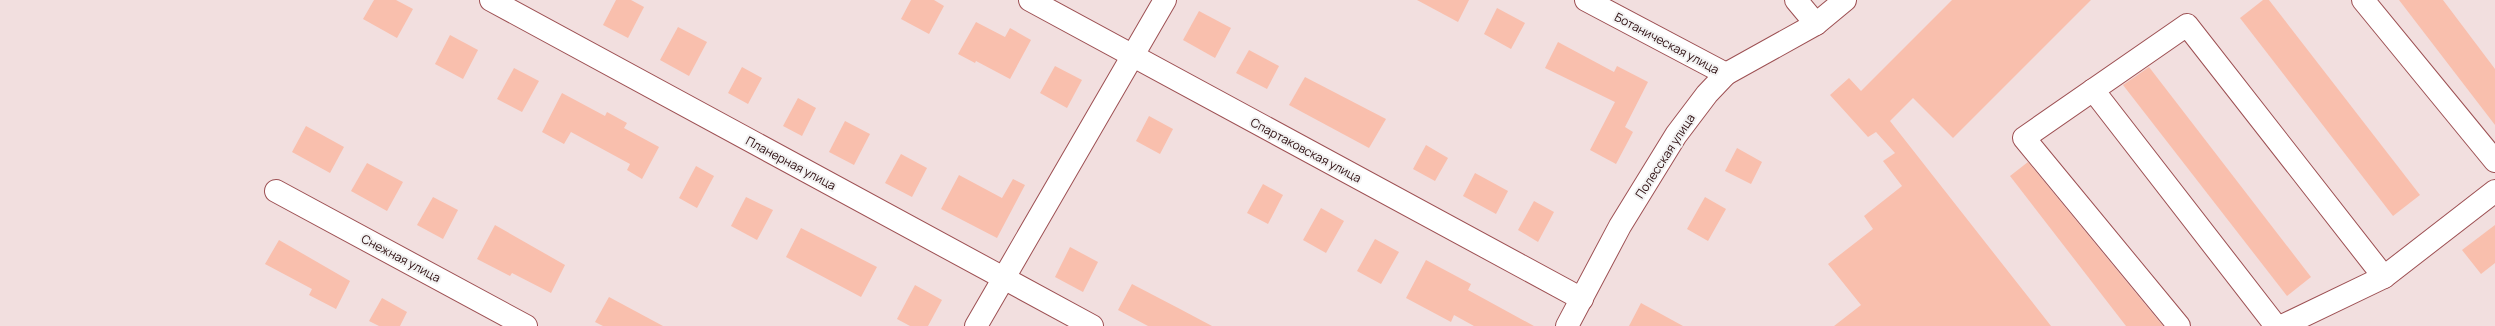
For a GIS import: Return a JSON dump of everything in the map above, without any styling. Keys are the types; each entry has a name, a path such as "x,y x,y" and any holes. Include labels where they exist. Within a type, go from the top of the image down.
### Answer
{"street":[{"name":"Планерная улица","path":"491,0 1092,326"},
{"name":"Спартаковская улица","path":"1030,0 1582,299"},
{"path":"976,326 1002,277 1165,0"},
{"name":"Ботаническая улица","path":"1586,0 1726,74"},
{"path":"1796,0 1816,24"},
{"name":"Полесская улица","path":"1567,326 1620,226 1676,135 1707,94 1726,74 1816,24 1845,0"},
{"path":"2363,0 2495,161"},
{"path":"2180,326 2024,138 2187,25 2384,277"},
{"path":"2093,90 2276,326"},
{"name":"Снежная улица","path":"276,191 526,326"},
{"path":"2282,326 2384,277 2495,191"}],"building":[{"path":"374,0 396,0 413,9 397,38 363,19"},
{"path":"616,0 631,0 644,7 628,38 603,25"},
{"path":"911,0 934,0 944,6 929,34 901,19"},
{"path":"1417,0 1469,0 1458,22"},
{"path":"1952,0 2091,0 1953,138 1913,98 1890,121 2051,326 1834,326 1861,305 1828,264 1873,229 1864,216 1902,186 1883,161 1895,153 1876,132 1868,137 1830,95 1849,78 1861,91"},
{"path":"2263,0 2269,0 2420,195 2393,216 2240,18"},
{"path":"2399,0 2443,0 2495,69 2495,125"},
{"path":"1497,8 1525,23 1511,49 1484,34"},
{"path":"1199,11 1231,28 1215,58 1183,40"},
{"path":"976,22 1005,37 1010,28 1031,40 1010,79 976,61 975,63 958,54"},
{"path":"678,27 707,42 689,76 660,60"},
{"path":"450,35 478,50 463,79 435,64"},
{"path":"1558,42 1614,72 1617,66 1648,82 1625,127 1633,132 1616,164 1590,150 1615,102 1545,68"},
{"path":"1249,50 1279,66 1267,89 1236,73"},
{"path":"1055,66 1082,80 1067,108 1040,93"},
{"path":"742,67 762,78 748,104 728,93"},
{"path":"2149,67 2311,277 2287,296 2123,85"},
{"path":"514,68 539,81 522,112 497,99"},
{"path":"1305,77 1386,119 1369,148 1289,105"},
{"path":"562,93 605,116 607,112 627,123 624,128 659,147 642,179 627,170 630,164 571,132 564,144 542,132"},
{"path":"798,98 816,108 802,136 783,126"},
{"path":"1149,116 1173,129 1160,154 1136,141"},
{"path":"845,121 870,134 854,165 829,152"},
{"path":"306,126 344,147 330,173 292,152"},
{"path":"1426,145 1448,158 1435,181 1413,169"},
{"path":"1737,148 1762,162 1751,184 1725,171"},
{"path":"901,154 927,168 912,197 885,183"},
{"path":"2028,162 2163,326 2126,326 2010,176"},
{"path":"367,163 403,182 387,211 351,191"},
{"path":"696,166 714,176 697,208 679,198"},
{"path":"1475,173 1508,191 1496,214 1463,196"},
{"path":"959,175 1002,198 1013,179 1025,185 997,238 941,209"},
{"path":"1263,184 1283,195 1268,224 1247,213"},
{"path":"433,197 458,210 443,239 417,225"},
{"path":"746,197 773,210 757,240 731,226"},
{"path":"1705,197 1726,209 1708,241 1687,229"},
{"path":"1534,201 1554,212 1538,242 1518,230"},
{"path":"1321,208 1344,221 1326,253 1303,240"},
{"path":"495,225 565,265 551,293 512,273 510,276 477,259"},
{"path":"2495,225 2495,263 2481,274 2462,250"},
{"path":"801,228 877,267 861,297 786,257"},
{"path":"1375,239 1399,252 1381,284 1357,271"},
{"path":"279,240 350,281 336,309 309,295 312,289 265,264"},
{"path":"1070,247 1098,262 1083,292 1055,277"},
{"path":"1426,260 1471,284 1468,290 1534,326 1474,326 1454,315 1451,322 1406,298"},
{"path":"1132,284 1212,326 1148,326 1118,310"},
{"path":"915,285 942,300 928,326 910,326 897,319"},
{"path":"609,297 663,326 603,326 595,322"},
{"path":"382,298 407,312 400,326 379,326 369,321"},
{"path":"1641,303 1683,326 1629,326"}]}
